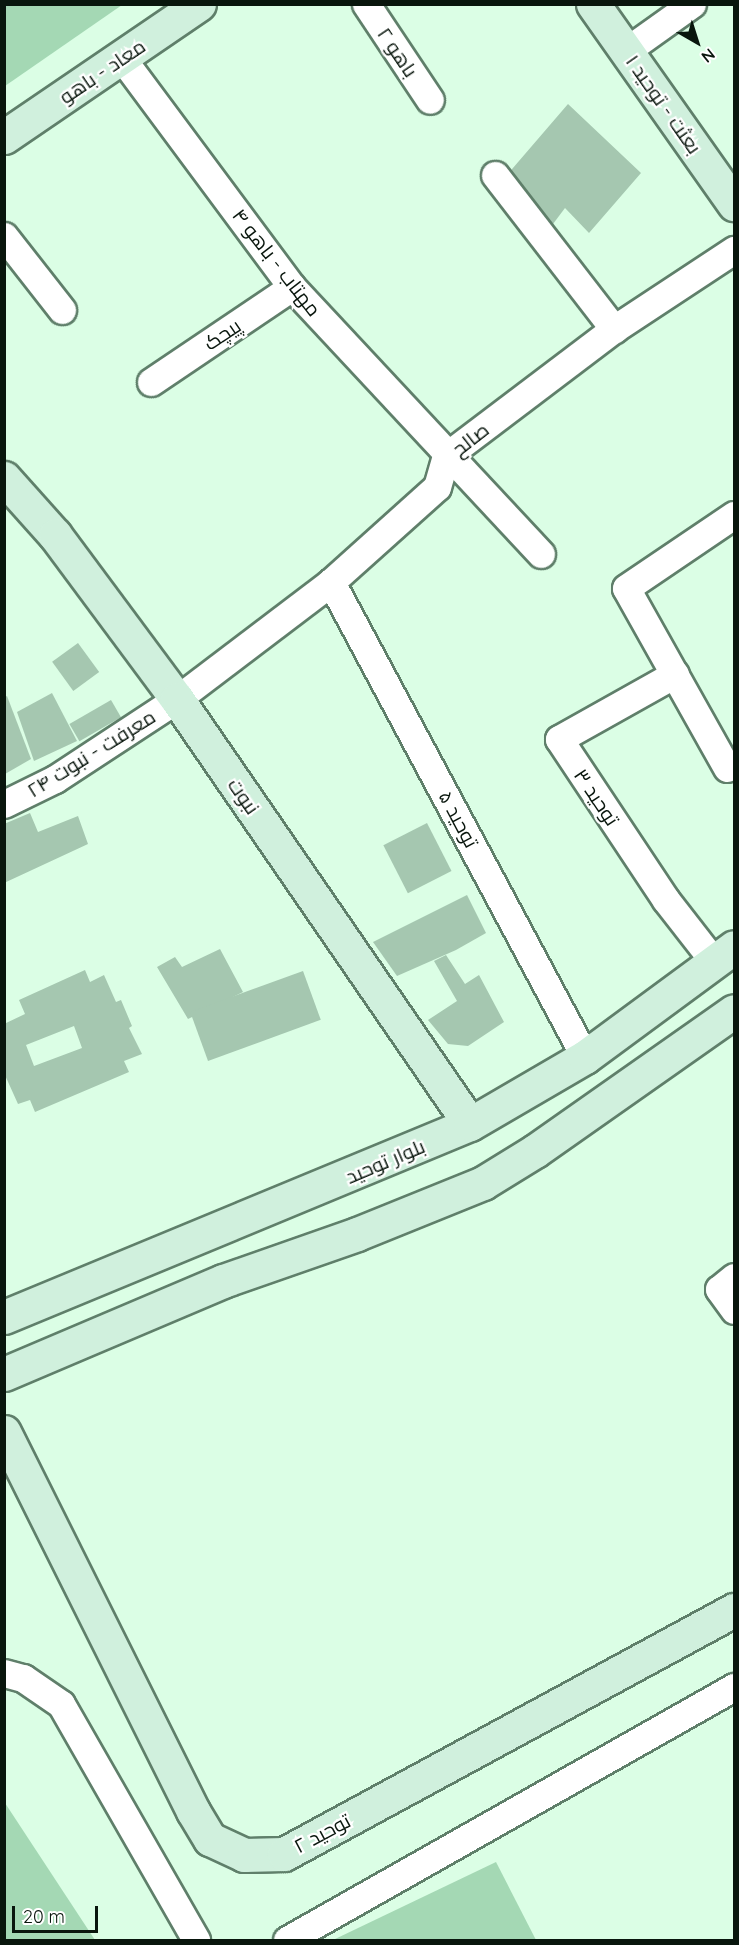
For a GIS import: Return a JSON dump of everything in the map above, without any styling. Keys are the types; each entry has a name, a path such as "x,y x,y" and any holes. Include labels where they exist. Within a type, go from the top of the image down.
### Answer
{"street":[{"name":"معاد - باهو","path":"4,137 199,4"},
{"name":"باهو ۲","path":"366,4 430,100"},
{"name":"بعثت - توحید ۱","path":"593,4 735,204"},
{"path":"626,51 692,4"},
{"name":"مهتاب - باهو ۴","path":"121,57 292,286 446,456 541,554"},
{"path":"495,175 614,329"},
{"path":"4,236 62,310"},
{"name":"صالح","path":"177,699 332,582 437,487 446,456 614,329 735,250"},
{"name":"پیچک","path":"152,382 292,286"},
{"name":"نبوت","path":"6,481 55,535 177,699 470,1124"},
{"path":"728,768 626,588 735,515"},
{"name":"توحید ۵","path":"332,582 585,1057"},
{"name":"توحید ۳","path":"675,674 559,740 666,900 725,955"},
{"name":"معرفت - نبوت ۲۴","path":"4,804 55,779 177,699"},
{"name":"بلوار توحید","path":"4,1317 470,1124 585,1057 725,955"},
{"path":"4,1374 223,1281 357,1234 483,1183 535,1151 735,1011"},
{"path":"735,1277 719,1289 735,1310"},
{"name":"توحید ۲","path":"4,1432 193,1811 210,1839 244,1855 284,1854 735,1610"},
{"path":"4,1673 23,1678 61,1704 196,1941"},
{"path":"287,1941 735,1687"}],"green space":[{"path":"5,4 122,4 122,5 5,86"},
{"path":"5,1803 95,1940 5,1940"},
{"path":"496,1862 536,1940 333,1940"}],"building":[{"path":"568,104 641,173 589,233 565,208 553,224 507,175"},
{"path":"78,643 99,672 73,691 52,662"},
{"path":"52,693 77,741 34,761 17,712"},
{"path":"7,696 31,759 5,774 5,697"},
{"path":"111,700 121,717 79,741 69,724"},
{"path":"30,813 38,832 78,816 88,844 4,883 4,824"},
{"path":"427,823 452,871 408,893 383,845"},
{"path":"467,895 486,933 456,950 397,976 373,942"},
{"path":"220,949 243,992 188,1019 157,967 175,957 182,967"},
{"path":"446,955 465,984 479,975 504,1022 468,1046 448,1044 428,1020 457,1001 434,961"},
{"path":"85,970 90,982 104,975 116,1002 121,1000 132,1026 129,1028 142,1054 124,1061 129,1072 35,1112 30,1100 18,1104 4,1073 4,1024 25,1014 19,1000","holes":["74,1026 82,1048 34,1066 26,1045"]},
{"path":"303,971 321,1020 208,1061 190,1012"}]}
